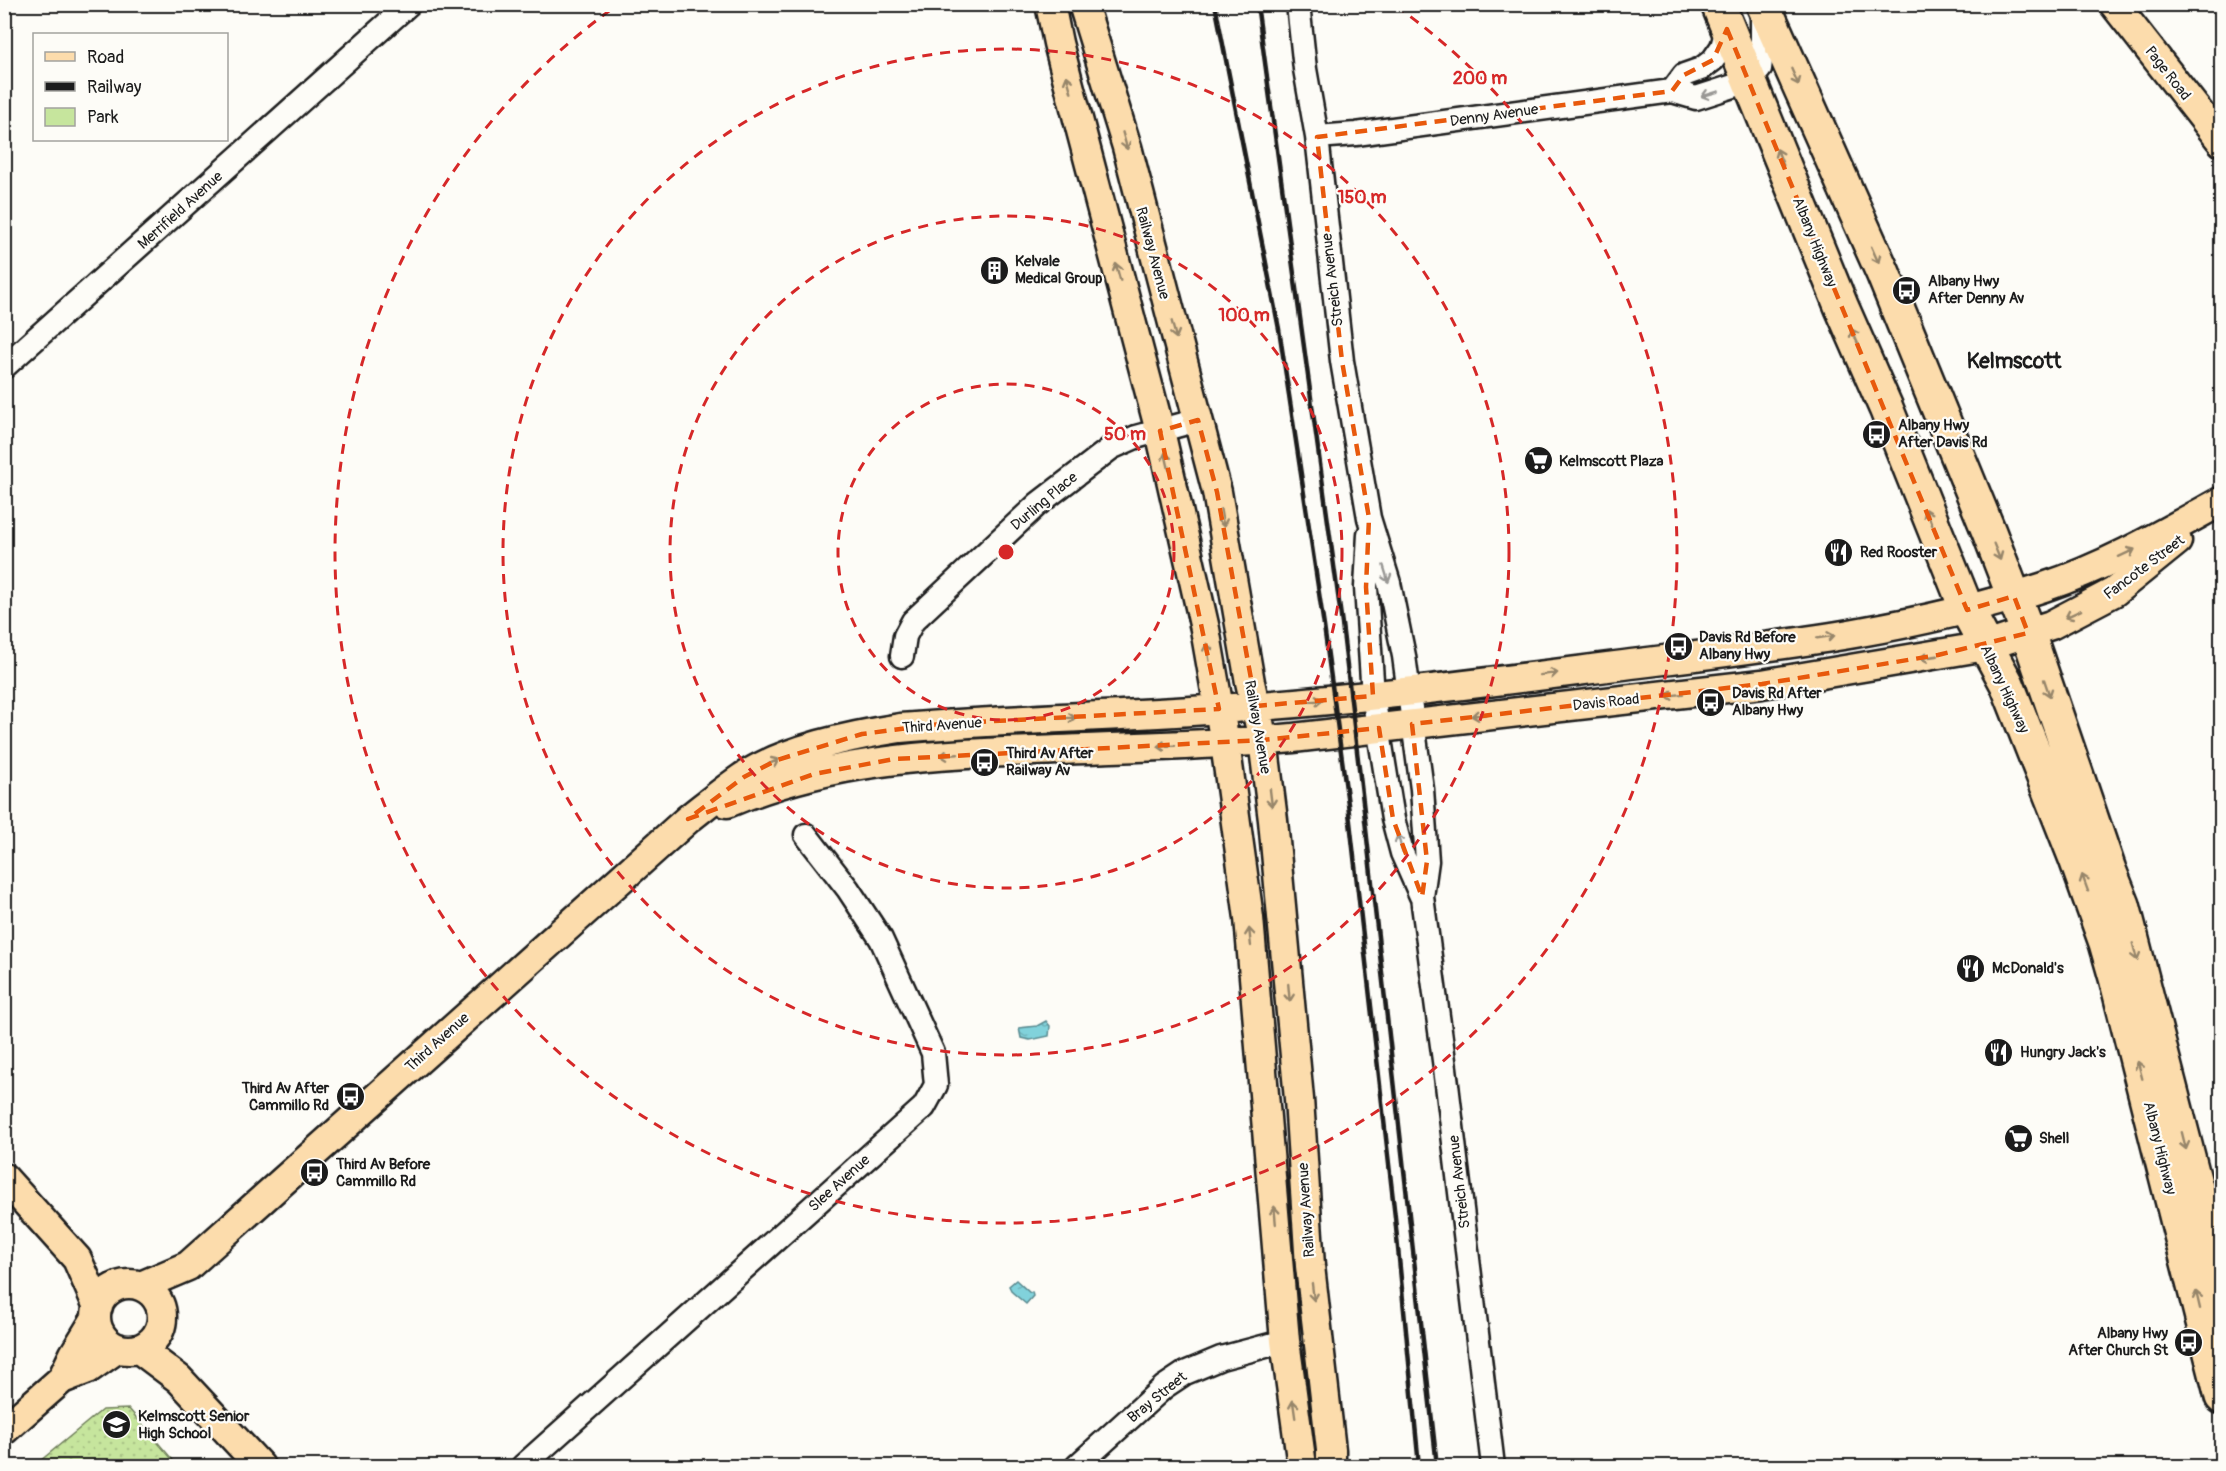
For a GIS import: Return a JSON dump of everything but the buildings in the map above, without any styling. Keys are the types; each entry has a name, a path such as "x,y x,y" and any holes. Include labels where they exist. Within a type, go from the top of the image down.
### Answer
{"highway":[{"name":"Albany Highway","path":"1762,4 1883,273 2028,633 2123,905 2222,1288"},
{"name":"Albany Highway","path":"1723,16 1842,308 1886,408 1967,610 2007,684 2076,859 2106,943 2144,1083 2222,1397"}],"main road":[{"name":"Railway Avenue","path":"1050,4 1058,43 1160,431 1189,554 1219,709 1249,918 1285,1341 1302,1467"},
{"name":"Railway Avenue","path":"1083,4 1100,53 1127,147 1217,492 1263,740 1275,832 1299,1099 1310,1266 1331,1467"},
{"name":"Page Road","path":"2114,4 2222,142"},
{"name":"Fancote Street","path":"1967,610 2048,586 2130,552 2222,501"},
{"name":"Fancote Street","path":"1986,646 2051,625 2114,592 2222,507"},
{"path":"1219,709 1409,692 1758,648 1913,623 1967,610"},
{"name":"Davis Road","path":"1224,743 1379,728 1762,684 1986,646"},
{"name":"Third Avenue","path":"4,1430 62,1379 88,1369 145,1336 188,1266 688,819 744,777 777,760 862,734 940,724 1219,709"},
{"name":"Third Avenue","path":"688,819 746,795 814,774 857,764 967,753 1224,743"},
{"path":"4,1178 77,1259 97,1313 98,1330 103,1338 145,1336"},
{"path":"77,1259 156,1297 145,1336"},
{"name":"Third Avenue","path":"132,1285 188,1266"},
{"path":"97,1313 108,1292 132,1285"},
{"name":"Third Avenue","path":"62,1379 97,1313"},
{"path":"145,1336 179,1379 260,1467"}],"street":[{"name":"Merrifield Avenue","path":"4,367 409,4"},
{"name":"Streich Avenue","path":"1298,4 1305,69 1317,137 1342,361 1370,518 1389,584 1409,692 1422,789 1427,861 1422,897 1450,1103 1493,1467"},
{"path":"1749,81 1760,69 1762,4"},
{"path":"1672,91 1684,75 1701,69 1713,60 1722,47 1723,16"},
{"name":"Denny Avenue","path":"1317,137 1356,134 1672,91 1696,98 1749,81"},
{"name":"Durling Place","path":"903,656 905,636 913,621 1038,504 1111,448 1136,437 1198,420"},
{"name":"Streich Avenue","path":"1370,518 1366,587 1373,696 1393,819 1402,853 1422,897"},
{"name":"Slee Avenue","path":"523,1467 924,1107 936,1085 933,1053 881,939 848,889 806,834"},
{"name":"Bray Street","path":"1077,1467 1164,1387 1185,1373 1221,1358 1285,1341"}],"highlighted area":[{"path":"1727,29 1967,610 2014,596 2028,633 1938,655 1762,684 1412,724 1427,861 1422,897 1393,819 1379,728 1263,740 894,759 814,774 688,819 744,777 777,760 862,734 940,724 1219,709 1160,431 1198,420 1217,492 1256,706 1373,696 1366,587 1369,518 1342,361 1317,137 1672,91 1684,75 1713,60"}],"green space":[{"path":"129,1409 178,1466 34,1466 102,1410"}],"water":[{"path":"1046,1021 1050,1026 1049,1036 1030,1040 1021,1038 1019,1028 1037,1026"},
{"path":"1016,1280 1030,1293 1032,1292 1033,1296 1026,1304 1012,1292 1009,1286"}],"railway":[{"path":"1215,4 1279,329 1324,626 1348,804 1395,1217 1419,1466"},
{"path":"1257,4 1342,624 1437,1466"}],"place":[{"name":"Kelvale Medical Group","path":"994,270"},
{"name":"Albany Hwy After Denny Av","path":"1907,290"},
{"name":"Albany Hwy After Davis Rd","path":"1877,434"},
{"name":"Kelmscott Plaza","path":"1538,461"},
{"name":"Red Rooster","path":"1839,552"},
{"name":"Davis Rd Before Albany Hwy","path":"1678,646"},
{"name":"Davis Rd After Albany Hwy","path":"1711,702"},
{"name":"Third Av After Railway Av","path":"985,762"},
{"name":"McDonald's","path":"1971,968"},
{"name":"Hungry Jack's","path":"1999,1052"},
{"name":"Third Av After Cammillo Rd","path":"350,1097"},
{"name":"Shell","path":"2018,1138"},
{"name":"Third Av Before Cammillo Rd","path":"315,1173"},
{"name":"Albany Hwy After Church St","path":"2189,1342"},
{"name":"Kelmscott Senior High School","path":"117,1425"}],"district":[{"name":"Kelmscott","path":"2014,361"}]}
